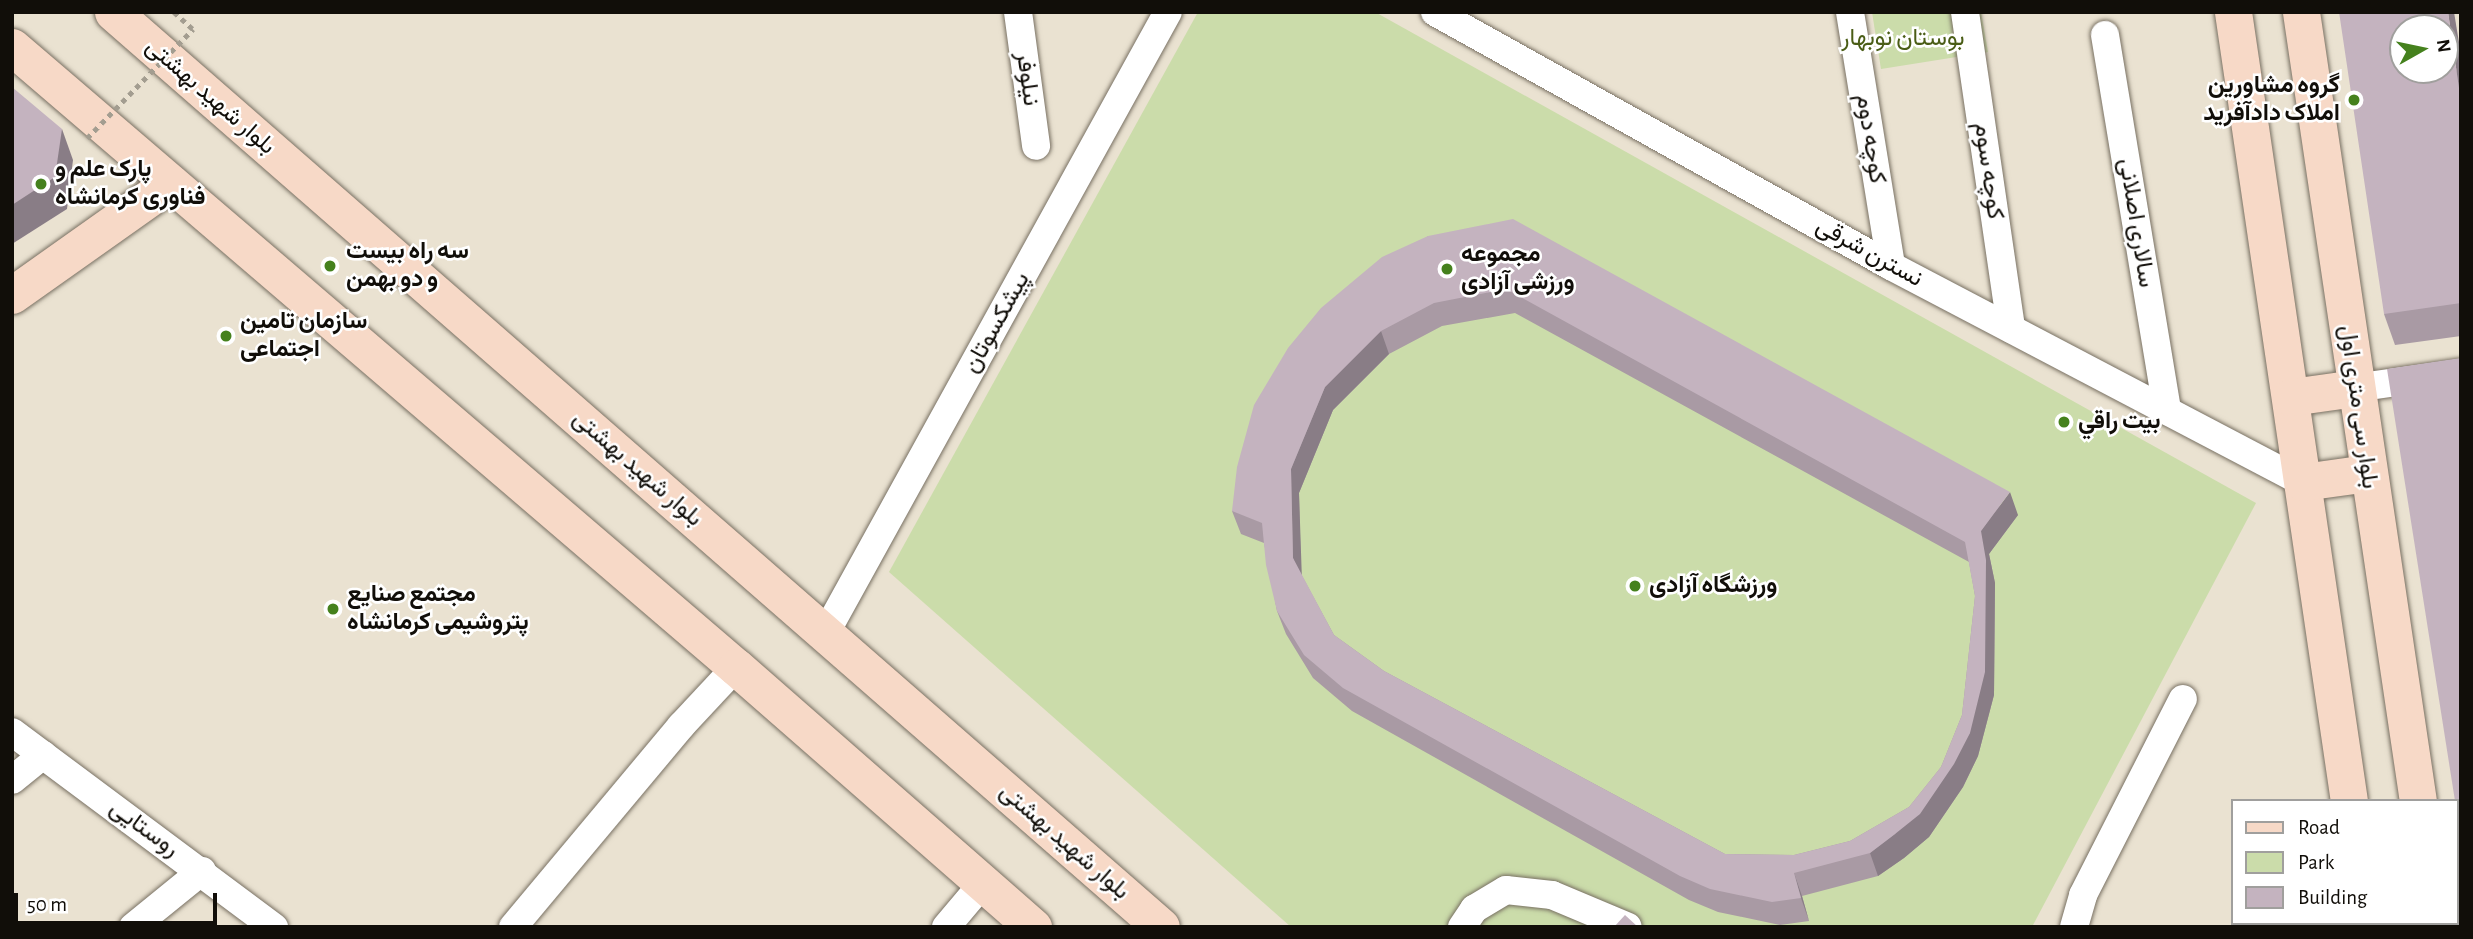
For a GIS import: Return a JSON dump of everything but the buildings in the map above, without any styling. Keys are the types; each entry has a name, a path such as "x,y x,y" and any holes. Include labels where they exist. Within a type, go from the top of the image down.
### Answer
{"main road":[{"name":"بلوار شهید بهشتی","path":"113,12 1161,927"},
{"path":"2233,12 2349,799"},
{"name":"بلوار سی متری اول","path":"2301,12 2418,799"},
{"path":"12,47 736,667 1033,927"},
{"path":"12,295 170,183"},
{"path":"2291,397 2356,388"},
{"path":"2303,482 2368,473"}],"street":[{"name":"نیلوفر","path":"1018,12 1036,146"},
{"name":"پیشکسوتان","path":"825,634 1168,12"},
{"name":"کوچه دوم","path":"1850,12 1891,266"},
{"name":"کوچه سوم","path":"1965,12 2011,329"},
{"name":"نسترن شرقی","path":"1438,13 1891,266 2303,482"},
{"name":"سالاری اصلانی","path":"2105,35 2167,411"},
{"path":"2356,388 2461,373"},
{"path":"513,927 681,726 736,667"},
{"path":"2074,927 2083,895 2183,698"},
{"name":"روستایی","path":"12,732 274,927"},
{"path":"12,780 43,755"},
{"path":"133,927 202,871"},
{"path":"946,927 983,883"},
{"path":"1462,927 1474,909 1506,890 1552,895 1628,927"}],"path":[{"path":"87,138 193,29 174,12"}],"green space":[{"name":"مجموعه ورزشی آزادی","path":"1198,12 1375,12 2256,503 2032,927 1291,927 889,572"},
{"name":"بوستان نوبهار","path":"1872,12 1981,12 1988,52 1881,69"}],"place":[{"name":"گروه مشاورین املاک دادآفرید","path":"2354,100"},
{"name":"پارک علم و فناوری کرمانشاه","path":"41,184"},
{"name":"سه راه بیست و دو بهمن","path":"330,266"},
{"name":"مجموعه ورزشی آزادی","path":"1447,269"},
{"name":"سازمان تامین اجتماعی","path":"226,336"},
{"name":"بيت راقي","path":"2064,422"},
{"name":"ورزشگاه آزادی","path":"1635,586"},
{"name":"مجتمع صنایع پتروشیمی کرمانشاه","path":"333,609"}]}
